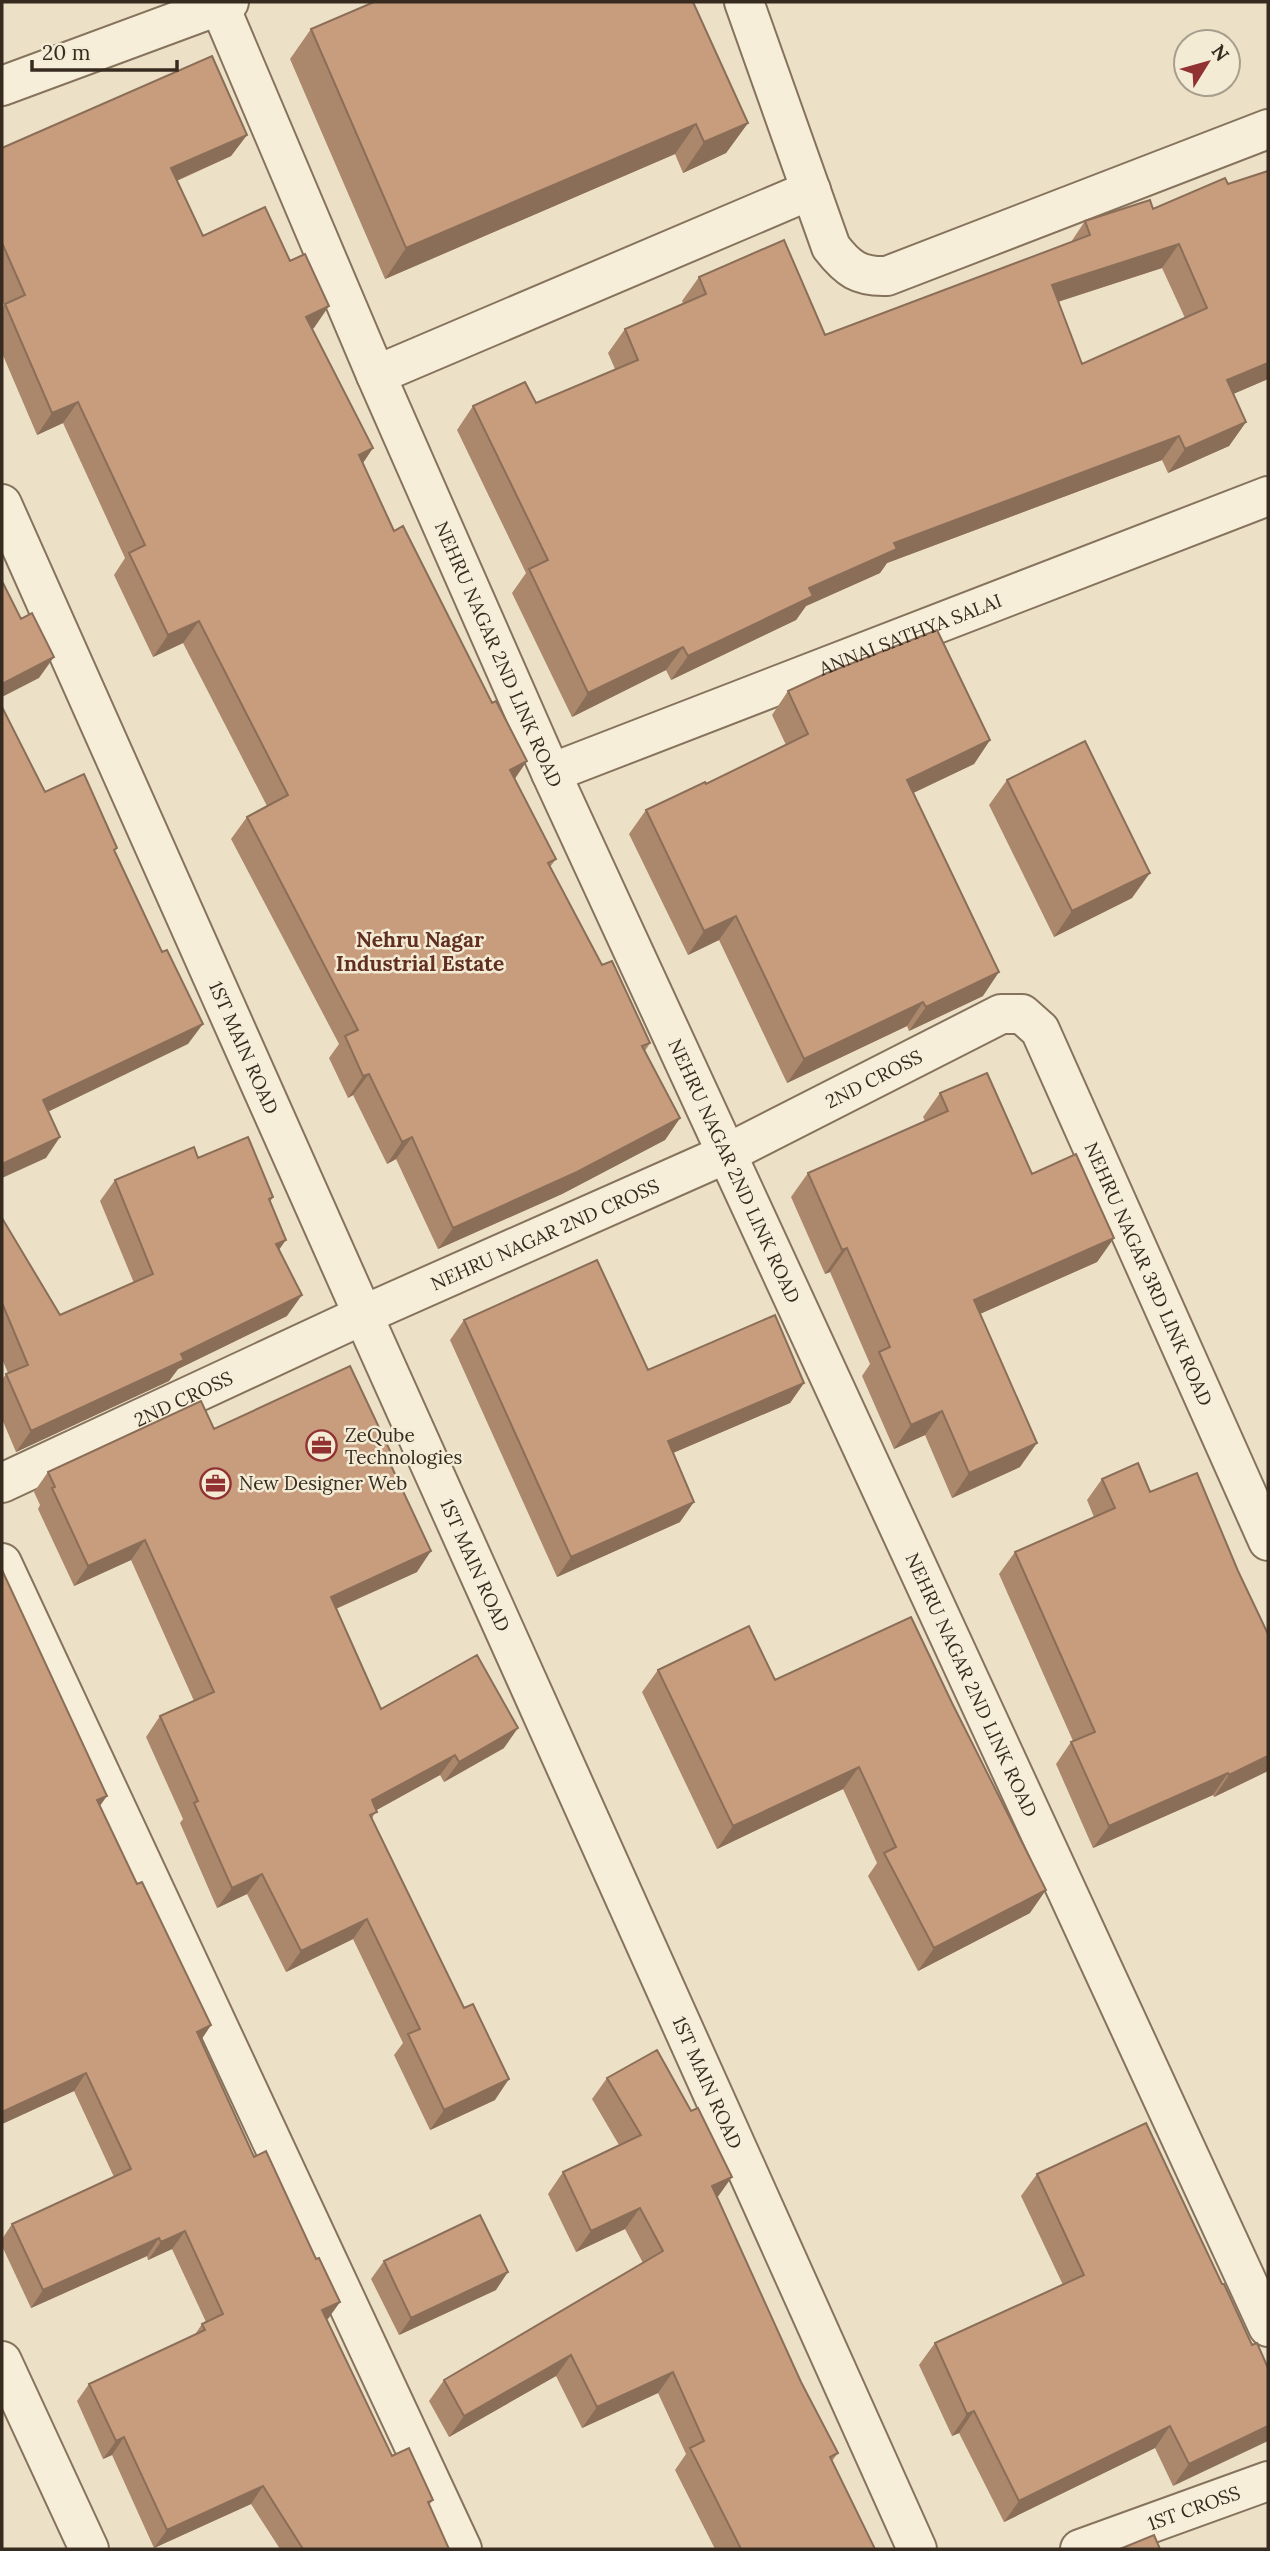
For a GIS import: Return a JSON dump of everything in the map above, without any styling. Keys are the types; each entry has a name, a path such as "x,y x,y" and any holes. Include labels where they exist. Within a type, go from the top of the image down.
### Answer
{"street":[{"path":"744,2 831,247 843,263 869,276 887,276 1268,129"},
{"path":"2,86 222,3"},
{"name":"NEHRU NAGAR 2ND LINK ROAD","path":"222,3 376,376 551,773 1268,2327"},
{"path":"376,376 811,190"},
{"name":"ANNAI SATHYA SALAI","path":"551,773 1268,496"},
{"name":"1ST MAIN ROAD","path":"2,504 917,2549"},
{"name":"2ND CROSS","path":"726,1154 1001,1014 1022,1014"},
{"name":"NEHRU NAGAR 3RD LINK ROAD","path":"1022,1014 1040,1030 1268,1541"},
{"name":"NEHRU NAGAR 2ND CROSS","path":"363,1315 726,1154"},
{"name":"2ND CROSS","path":"2,1483 363,1315"},
{"path":"2,1563 461,2549"},
{"path":"2,2361 89,2549"},
{"name":"1ST CROSS","path":"1080,2549 1268,2481"}],"building":[{"path":"374,2 693,2 748,123 704,142 696,124 406,248 311,29"},
{"path":"212,56 247,135 171,168 203,236 265,207 290,261 305,254 329,306 306,317 373,448 359,455 394,531 403,526 492,703 496,701 527,761 510,770 556,859 548,863 602,965 612,961 650,1043 642,1046 680,1118 577,1172 453,1228 412,1137 402,1142 369,1074 363,1076 345,1036 358,1030 247,817 288,795 199,621 168,635 129,553 145,545 78,402 52,413 5,304 25,295 2,243 2,148"},
{"path":"1268,171 1268,363 1227,380 1246,422 1185,449 1179,436 894,543 897,549 809,588 813,596 688,656 683,647 588,693 529,569 548,560 473,406 525,382 536,403 638,360 625,329 706,294 699,277 784,240 825,335 1090,235 1085,221 1150,200 1153,209 1225,178 1228,184","holes":["1179,244 1207,308 1082,364 1052,285"]},
{"path":"2,583 21,619 32,613 54,657 2,684"},
{"path":"937,630 990,740 907,780 999,972 926,1007 923,1002 804,1059 736,916 704,931 646,810 808,734 788,691"},
{"path":"2,707 45,792 84,774 117,848 114,850 162,952 167,950 203,1024 43,1100 60,1137 2,1164"},
{"path":"1085,741 1150,873 1072,911 1007,780"},
{"path":"987,1073 1032,1174 1076,1154 1114,1238 974,1300 1037,1443 969,1473 942,1411 911,1425 879,1352 890,1347 847,1248 842,1250 808,1173 948,1111 940,1093"},
{"path":"248,1137 273,1197 269,1199 286,1240 276,1244 302,1295 181,1354 184,1360 31,1431 6,1374 28,1365 2,1303 2,1218 60,1315 153,1274 115,1180 194,1147 198,1158"},
{"path":"597,1260 648,1370 775,1315 804,1383 668,1441 694,1502 571,1557 464,1320"},
{"path":"350,1366 392,1455 387,1457 431,1551 331,1597 381,1709 477,1655 518,1728 459,1762 455,1755 372,1800 377,1812 370,1815 464,2008 473,2004 509,2079 444,2110 408,2034 420,2029 367,1919 301,1951 262,1874 232,1888 194,1803 198,1801 160,1716 214,1692 145,1540 88,1566 52,1488 55,1487 48,1472 201,1401 214,1429"},
{"path":"1138,1463 1150,1492 1197,1473 1268,1634 1268,1756 1109,1826 1071,1742 1095,1732 1015,1552 1115,1508 1102,1479"},
{"path":"2,1570 107,1796 97,1800 137,1884 142,1882 211,2025 197,2032 254,2157 266,2151 316,2259 319,2258 340,2302 322,2310 392,2456 409,2448 433,2500 428,2502 449,2549 303,2549 263,2486 167,2530 124,2437 116,2441 89,2384 205,2330 202,2324 223,2314 185,2231 161,2242 159,2238 43,2290 12,2224 131,2169 86,2073 2,2112"},
{"path":"911,1617 1046,1890 934,1948 884,1853 896,1847 859,1767 733,1826 658,1670 749,1626 775,1680"},
{"path":"657,2050 691,2111 698,2108 732,2177 712,2186 801,2382 838,2453 830,2457 875,2549 741,2549 690,2448 704,2441 673,2372 597,2407 571,2355 464,2416 444,2380 663,2251 640,2208 591,2231 563,2172 641,2135 607,2078"},
{"path":"1146,2123 1252,2345 1257,2343 1268,2368 1268,2426 1189,2464 1170,2426 1019,2501 974,2411 967,2414 935,2343 1084,2275 1037,2174"},
{"path":"480,2215 508,2272 411,2318 384,2261"},
{"path":"1154,2535 1160,2549 1120,2549"}],"place":[{"name":"ZeQube Technologies","path":"322,1446"},
{"name":"New Designer Web","path":"216,1483"}],"district":[{"name":"Nehru Nagar Industrial Estate","path":"420,951"}]}
